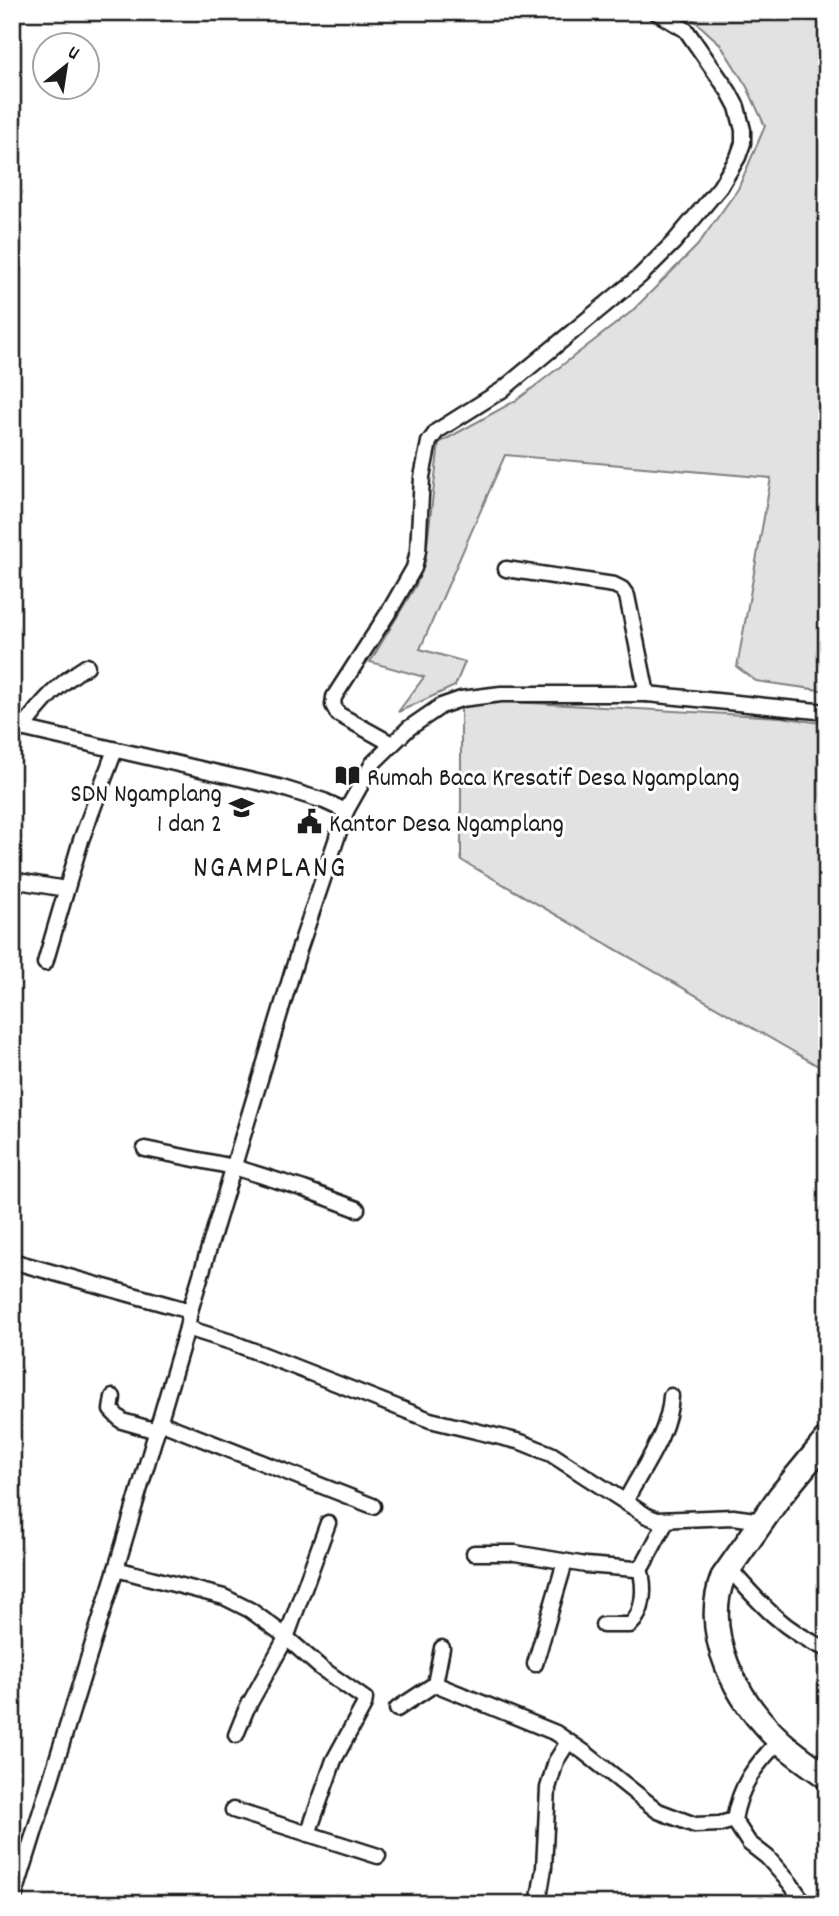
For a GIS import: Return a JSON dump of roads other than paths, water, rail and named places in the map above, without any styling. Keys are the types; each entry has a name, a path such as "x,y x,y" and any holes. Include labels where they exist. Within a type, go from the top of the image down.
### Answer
{"main road":[{"path":"827,1438 729,1568 720,1584 716,1604 719,1642 734,1680 748,1703 779,1740 827,1777"}],"street":[{"path":"392,744 338,714 333,701 414,568 418,551 422,477 429,442 437,431 502,390 640,276 674,242 720,187 738,157 743,143 743,130 737,107 729,92 686,30 656,12"},
{"path":"506,569 622,589 627,596 647,694"},
{"path":"17,727 53,690 87,666"},
{"path":"12,1904 116,1569 190,1311 299,950 346,811 366,773 409,728 441,706 461,699 501,694 647,694 827,712"},
{"path":"17,727 279,788 346,811"},
{"path":"45,963 66,889 115,750"},
{"path":"12,880 66,889"},
{"path":"145,1149 234,1167 357,1209"},
{"path":"12,1261 190,1311"},
{"path":"187,1328 231,1342 430,1420 497,1435 551,1454 657,1520 733,1517 763,1521"},
{"path":"625,1502 666,1424 671,1396"},
{"path":"113,1397 111,1410 117,1418 158,1426 373,1506"},
{"path":"603,1625 630,1625 638,1616 643,1579 640,1568 667,1520"},
{"path":"236,1735 246,1710 286,1638 328,1522"},
{"path":"474,1553 515,1553 622,1569 640,1568"},
{"path":"535,1664 565,1562"},
{"path":"729,1568 781,1623 803,1639 827,1649"},
{"path":"116,1569 224,1597 250,1610 321,1668 365,1699 366,1702 334,1760 308,1834"},
{"path":"397,1709 435,1684 442,1648"},
{"path":"435,1684 556,1733 658,1811 695,1825 720,1824 734,1820"},
{"path":"779,1740 749,1777 738,1798 734,1820 749,1843 767,1857 805,1904"},
{"path":"538,1904 544,1868 548,1788 556,1761 568,1742"},
{"path":"233,1810 378,1856"}],"place":[{"name":"Rumah Baca Kresatif Desa Ngamplang","path":"347,776"},
{"name":"SDN Ngamplang 1 dan 2","path":"242,807"},
{"name":"Kantor Desa Ngamplang","path":"309,822"}],"district":[{"name":"NGAMPLANG","path":"270,866"}]}
